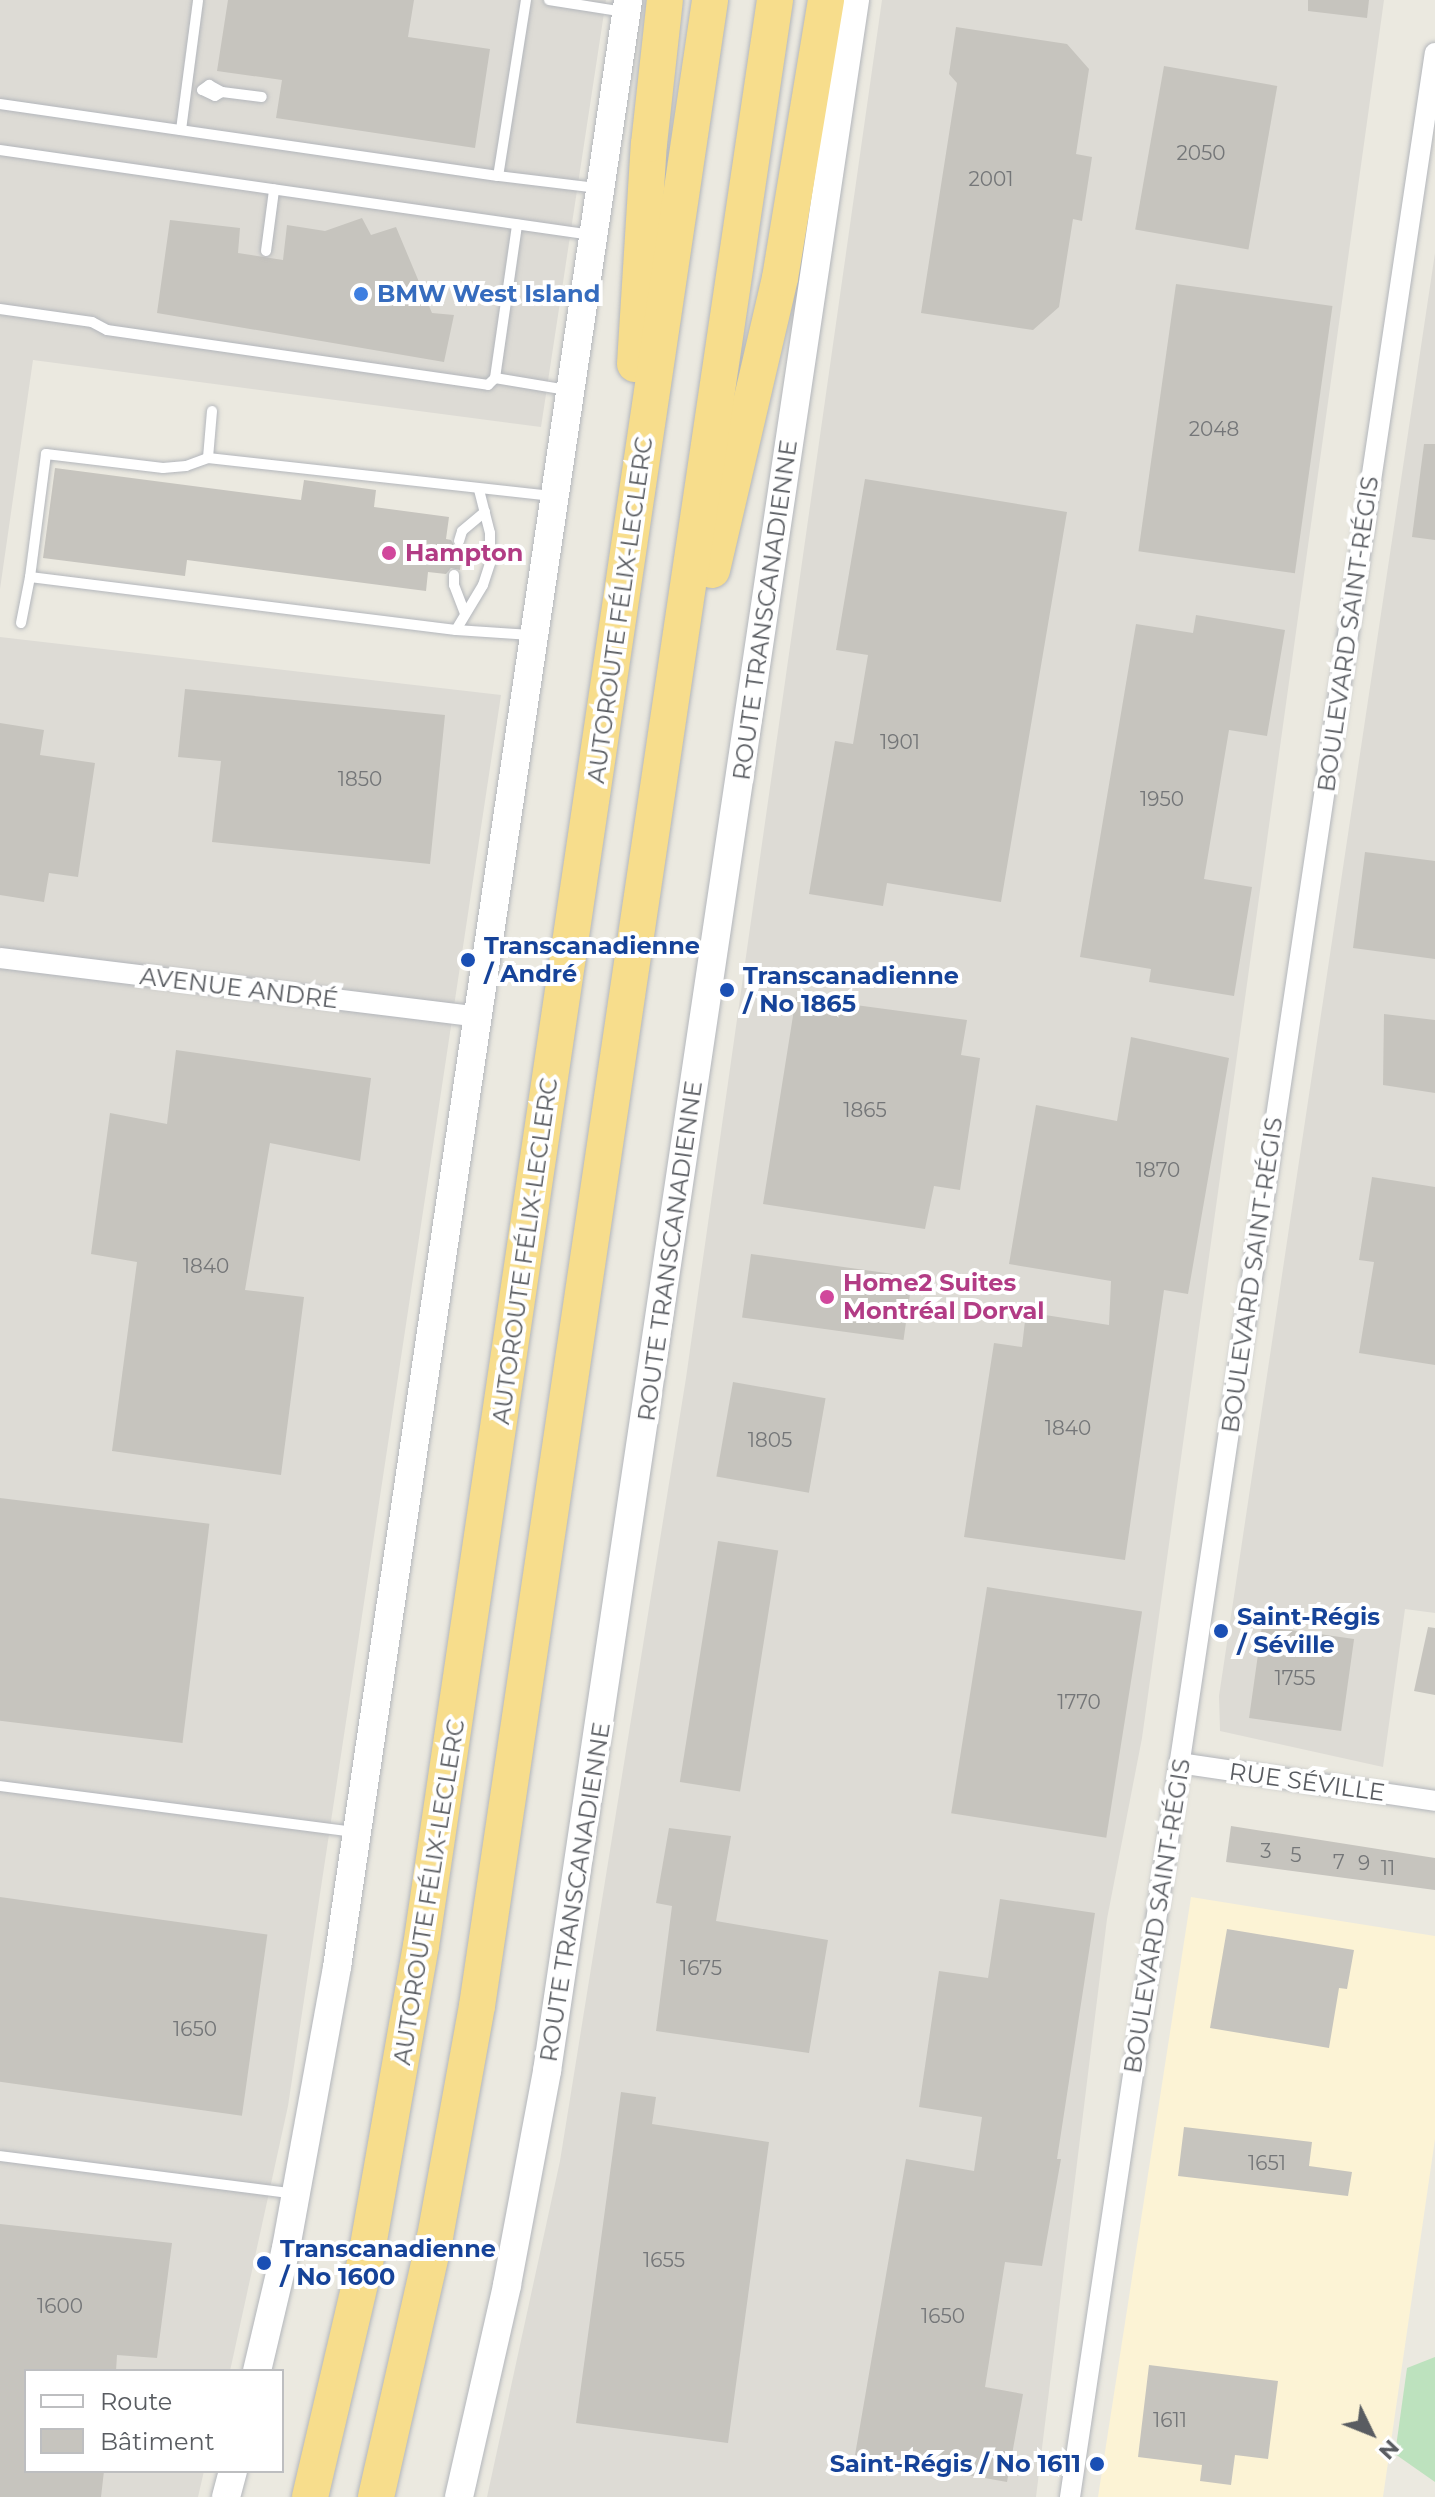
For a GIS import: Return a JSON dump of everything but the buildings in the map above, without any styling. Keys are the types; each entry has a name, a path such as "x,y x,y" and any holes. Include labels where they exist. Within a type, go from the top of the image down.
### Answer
{"highway":[{"path":"618,625 649,144 665,0"},
{"name":"AUTOROUTE FÉLIX-LECLERC","path":"310,2497 365,2263 416,1977 710,0"},
{"path":"376,2497 433,2249 477,2006 775,0"},
{"path":"653,820 780,278 826,0"}],"main road":[{"name":"ROUTE TRANSCANADIENNE","path":"459,2497 507,2285 545,2082 855,0"},
{"path":"257,2369 296,2194 358,1833 628,6"},
{"path":"226,2497 232,2473"}],"street":[{"name":"BOULEVARD SAINT-RÉGIS","path":"1070,2497 1435,53"},
{"name":"AVENUE ANDRÉ","path":"0,958 478,1017"},
{"name":"RUE SÉVILLE","path":"1179,1763 1435,1801"}],"lane":[{"path":"181,130 198,0"},
{"path":"498,176 526,0"},
{"path":"549,0 628,6"},
{"path":"187,87 215,96 222,92 262,97"},
{"path":"0,104 601,188"},
{"path":"0,150 594,235"},
{"path":"266,251 274,190"},
{"path":"0,309 92,322 107,330 488,385 495,378 517,225"},
{"path":"495,378 571,390"},
{"path":"208,458 212,411"},
{"path":"21,623 46,454 163,468 186,466 208,458 555,496"},
{"path":"456,630 483,585 490,563 490,533 479,490"},
{"path":"459,541 462,531 485,512"},
{"path":"454,575 454,585 465,614"},
{"path":"30,577 456,630 534,636"},
{"path":"0,1786 358,1833"},
{"path":"0,2156 296,2194"}],"shaded area":[{"path":"0,0 606,0 541,427 33,360 0,589"},
{"path":"882,0 1384,0 1142,1738 1107,1919 1036,2497 487,2497 560,2161 686,1378"},
{"path":"1435,253 1435,1613 1405,1609 1383,1767 1220,1731 1219,1696"},
{"path":"0,637 501,695 288,2106 230,2369 24,2369 24,2473 204,2473 198,2497 0,2497"},
{"path":"1191,1897 1435,1936 1435,2139 1383,2497 1098,2497"}],"green space":[{"path":"1435,2357 1435,2482 1395,2454 1407,2368"}],"place":[{"name":"BMW West Island","path":"361,294"},
{"name":"Hampton","path":"389,553"},
{"name":"Transcanadienne / André","path":"468,960"},
{"name":"Transcanadienne / No 1865","path":"727,990"},
{"name":"Home2 Suites Montréal Dorval","path":"827,1297"},
{"name":"Saint-Régis / Séville","path":"1221,1631"},
{"name":"Transcanadienne / No 1600","path":"264,2263"},
{"name":"Saint-Régis / No 1611","path":"1097,2464"}]}
